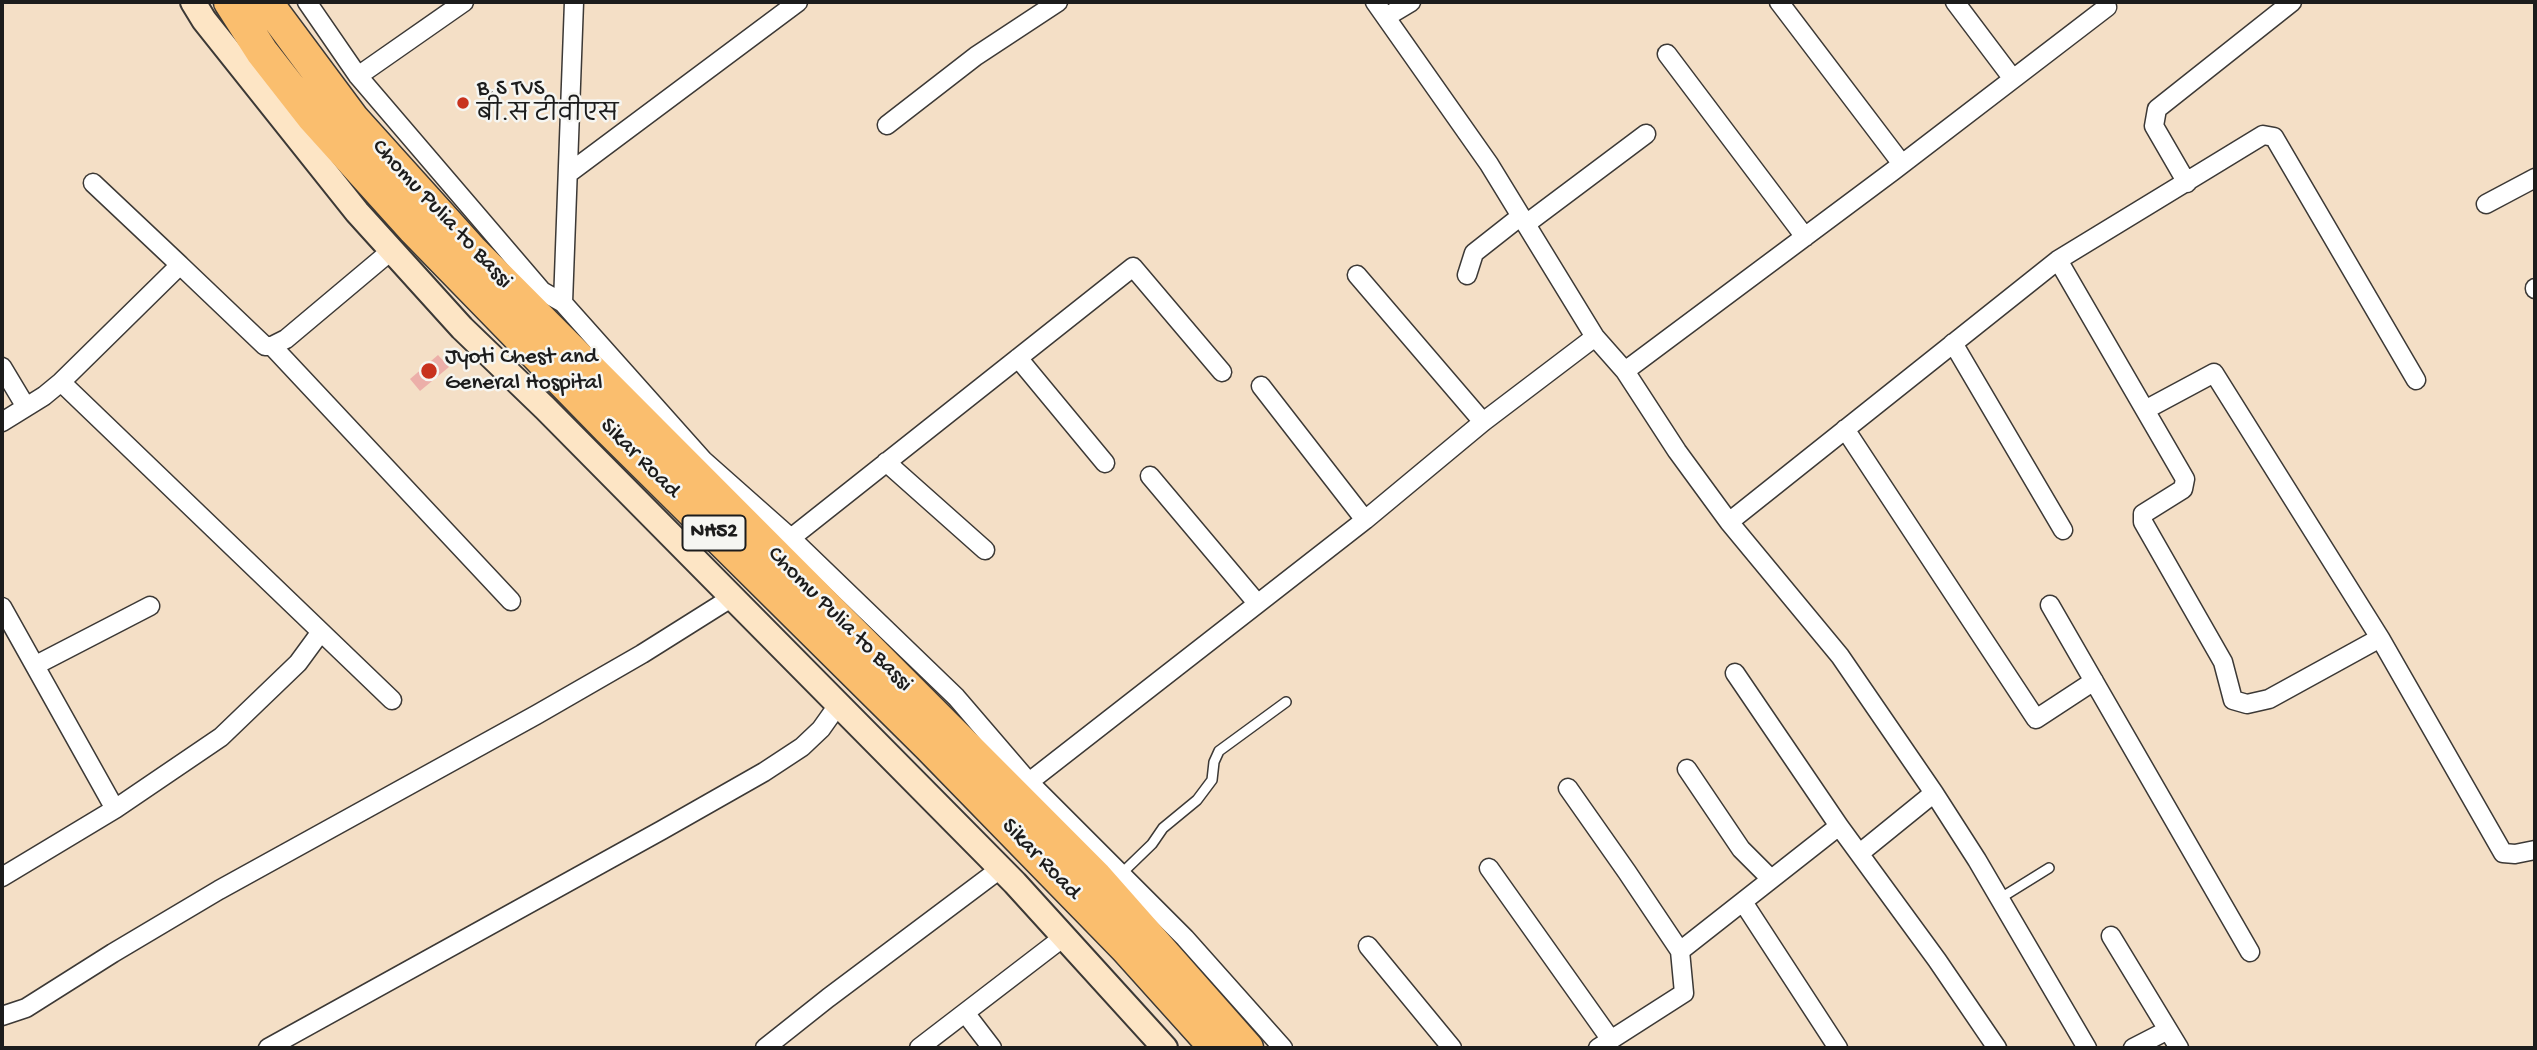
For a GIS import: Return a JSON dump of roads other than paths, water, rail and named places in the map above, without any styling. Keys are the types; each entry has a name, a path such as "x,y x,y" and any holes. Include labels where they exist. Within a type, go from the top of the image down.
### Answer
{"highway":[{"name":"Sikar Road","path":"230,2 262,52 312,116 413,228 608,428 929,746 1126,948 1216,1048"},
{"name":"Chomu Pulia to Bassi","path":"265,2 353,120 471,250 1096,877 1247,1048"}],"main road":[{"path":"193,2 204,20 357,212 462,328 545,408 1000,869 1065,936 1165,1048"}],"street":[{"path":"307,2 358,76 542,291 563,303 703,460 791,538 956,697 1030,782 1185,938 1283,1048"},
{"path":"358,76 464,2"},
{"path":"563,303 574,2"},
{"path":"569,173 798,2"},
{"path":"887,125 976,56 1058,2"},
{"path":"1375,2 1489,164 1595,337 1625,371 1677,452 1729,522 1840,656 1934,793 2087,1048"},
{"path":"1386,18 1411,2"},
{"path":"1779,2 1902,164"},
{"path":"1955,2 2013,79"},
{"path":"1625,371 2107,7 2105,2"},
{"path":"2187,183 2154,126 2157,109 2292,2"},
{"path":"1667,54 1805,237"},
{"path":"1466,275 1474,253 1646,134"},
{"path":"1729,522 2058,260 2263,135 2274,137 2416,380"},
{"path":"2486,204 2535,178"},
{"path":"93,183 265,346 286,340 392,250"},
{"path":"2058,260 2185,479 2183,489 2143,513 2143,522 2223,662 2233,700 2247,704 2269,699 2380,638"},
{"path":"2,422 61,382 180,265"},
{"path":"791,538 1133,267 1222,372"},
{"path":"1357,275 1483,422"},
{"path":"1030,782 1365,520 1483,422 1595,337"},
{"path":"1954,343 2063,530"},
{"path":"272,346 511,601"},
{"path":"1018,358 1105,463"},
{"path":"2,367 26,407"},
{"path":"2145,410 2214,373 2380,638 2503,853 2515,855 2535,849"},
{"path":"61,382 392,700"},
{"path":"1261,386 1365,520"},
{"path":"1845,429 2036,719 2094,681"},
{"path":"886,462 985,550"},
{"path":"1150,476 1256,603"},
{"path":"2,1016 26,1008 219,890 536,715 731,598"},
{"path":"2050,605 2250,952"},
{"path":"36,665 149,606"},
{"path":"2,607 115,809"},
{"path":"2,877 115,809 220,737 298,663 320,633"},
{"path":"1735,673 1997,1048"},
{"path":"268,1048 764,772 802,747 821,729 838,705"},
{"path":"1687,769 1741,849 1771,879"},
{"path":"1489,868 1604,1044 1684,993 1680,951 1568,788"},
{"path":"1860,853 1934,793"},
{"path":"1680,951 1839,825"},
{"path":"765,1048 1000,869"},
{"path":"1744,902 1839,1048"},
{"path":"919,1048 1065,936"},
{"path":"2111,936 2179,1048"},
{"path":"1368,946 1452,1048"},
{"path":"965,1014 992,1048"},
{"path":"2133,1048 2168,1030"}],"lane":[{"path":"1121,874 1152,844 1163,828 1197,800 1212,780 1214,762 1219,751 1286,702"},
{"path":"1999,899 2049,867"}],"place":[{"name":"B.S TVS बी.स टीवीएस","path":"463,103"},
{"name":"Jyoti Chest and General Hospital","path":"429,371"}]}
